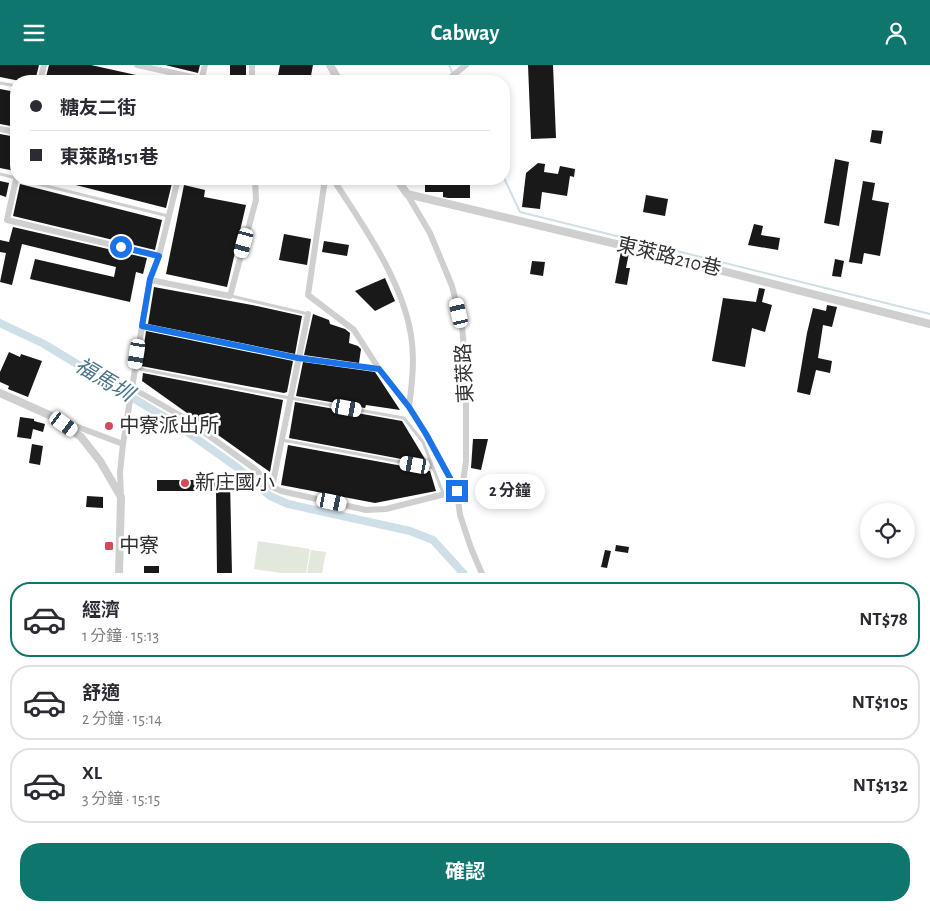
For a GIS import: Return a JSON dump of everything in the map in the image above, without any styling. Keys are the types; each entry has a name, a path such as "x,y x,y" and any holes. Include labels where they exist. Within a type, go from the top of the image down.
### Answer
{"street":[{"path":"137,65 180,75"},
{"path":"454,75 466,65"},
{"path":"16,185 7,220 159,256"},
{"path":"119,573 120,471 127,411 150,279 159,256 177,185"},
{"path":"150,279 230,296 256,201 255,185"},
{"path":"131,391 190,421 255,469 272,487 281,491 366,510 386,509 457,491 409,407 379,369 354,330 308,295 323,185"},
{"path":"337,185 372,239 405,311 411,336 413,377 409,407"},
{"name":"東萊路","path":"401,185 430,233 452,286 462,327 466,370 466,461 463,482 457,491 460,515 482,573"},
{"name":"東萊路210巷","path":"407,193 930,323"},
{"path":"272,487 308,314"},
{"path":"0,393 56,419 123,445"},
{"path":"56,419 81,437 100,461 121,497"}],"lane":[{"path":"42,185 170,216"},
{"path":"230,296 308,314"},
{"path":"142,326 298,358 379,369"},
{"path":"135,368 404,418 423,442 443,494"},
{"path":"281,440 434,468"}],"shaded area":[{"path":"258,541 310,549 306,573 281,573 254,569"},
{"path":"311,550 326,552 322,573 307,573"}],"building":[{"path":"0,65 39,65 36,75 10,75 10,79 0,77"},
{"path":"49,65 91,65 136,75 46,75"},
{"path":"165,65 200,65 198,73"},
{"path":"230,65 246,65 246,75 230,75"},
{"path":"280,65 313,65 311,75 278,75"},
{"path":"528,65 553,65 556,138 531,139"},
{"path":"0,89 10,91 10,126 0,124"},
{"path":"872,130 883,131 881,144 870,142"},
{"path":"0,134 10,136 10,170 0,168"},
{"path":"835,159 849,162 839,226 824,223"},
{"path":"538,163 545,164 544,172 558,174 560,166 575,169 574,177 570,176 567,196 542,192 540,209 522,207 526,173"},
{"path":"0,181 9,183 6,197 0,195"},
{"path":"863,181 875,183 872,200 889,203 880,256 864,253 862,264 849,262"},
{"path":"20,185 24,185 162,220 155,250 13,216"},
{"path":"76,185 172,185 166,208"},
{"path":"184,185 205,190 204,197 246,205 227,287 166,274"},
{"path":"425,185 470,185 470,198 448,198 443,197 443,192 425,192"},
{"path":"646,195 668,199 665,216 643,212"},
{"path":"754,224 763,226 761,235 780,238 778,250 748,245"},
{"path":"13,227 147,258 143,274 136,272 130,302 30,279 35,259 114,277 116,267 22,244 12,285 0,282 6,253 0,252 0,240 9,242"},
{"path":"284,234 311,239 307,265 279,260"},
{"path":"324,241 349,245 347,256 322,252"},
{"path":"621,251 629,253 626,268 630,268 627,285 615,283"},
{"path":"835,259 844,261 841,277 832,276"},
{"path":"532,261 545,262 543,276 530,274"},
{"path":"385,278 395,301 375,311 355,291"},
{"path":"154,287 302,316 295,354 148,324"},
{"path":"759,288 765,289 762,302 772,305 765,332 752,328 745,367 712,361 723,298 756,302"},
{"path":"827,305 837,307 832,327 823,325 818,358 832,361 830,373 816,370 810,395 797,392 813,308 826,311"},
{"path":"313,314 329,320 330,324 345,329 350,333 349,343 361,349 359,363 304,355"},
{"path":"146,331 293,361 287,392 284,393 141,366"},
{"path":"9,352 20,357 21,354 42,361 28,397 8,389 9,386 0,382 0,372"},
{"path":"303,362 375,372 400,410 366,405 365,408 296,396"},
{"path":"143,373 283,400 270,472 142,381"},
{"path":"295,402 402,421 428,464 289,438"},
{"path":"20,417 34,419 34,421 45,424 43,432 33,429 31,439 17,437"},
{"path":"473,439 488,439 481,470 471,468"},
{"path":"32,444 43,446 40,465 29,463"},
{"path":"288,445 430,471 436,491 375,503 281,485"},
{"path":"157,480 230,480 232,573 217,573 216,491 157,491"},
{"path":"87,496 103,497 103,508 86,507"},
{"path":"616,545 629,547 628,553 615,551"},
{"path":"605,550 611,551 607,568 601,567"},
{"path":"144,566 159,566 159,573 144,573"}],"waterway":[{"path":"449,65 452,72"},
{"path":"507,185 520,212 930,314"},
{"name":"福馬圳","path":"0,323 44,344 176,424 238,468 270,496 288,504 410,531 433,540 463,573"}],"place":[{"name":"中寮派出所","path":"109,426"},
{"name":"新庄國小","path":"185,483"},
{"name":"中寮","path":"109,546"}],"route":[{"path":"121,247 159,256 150,279 142,326 298,358 379,369 409,407 457,491"}]}
